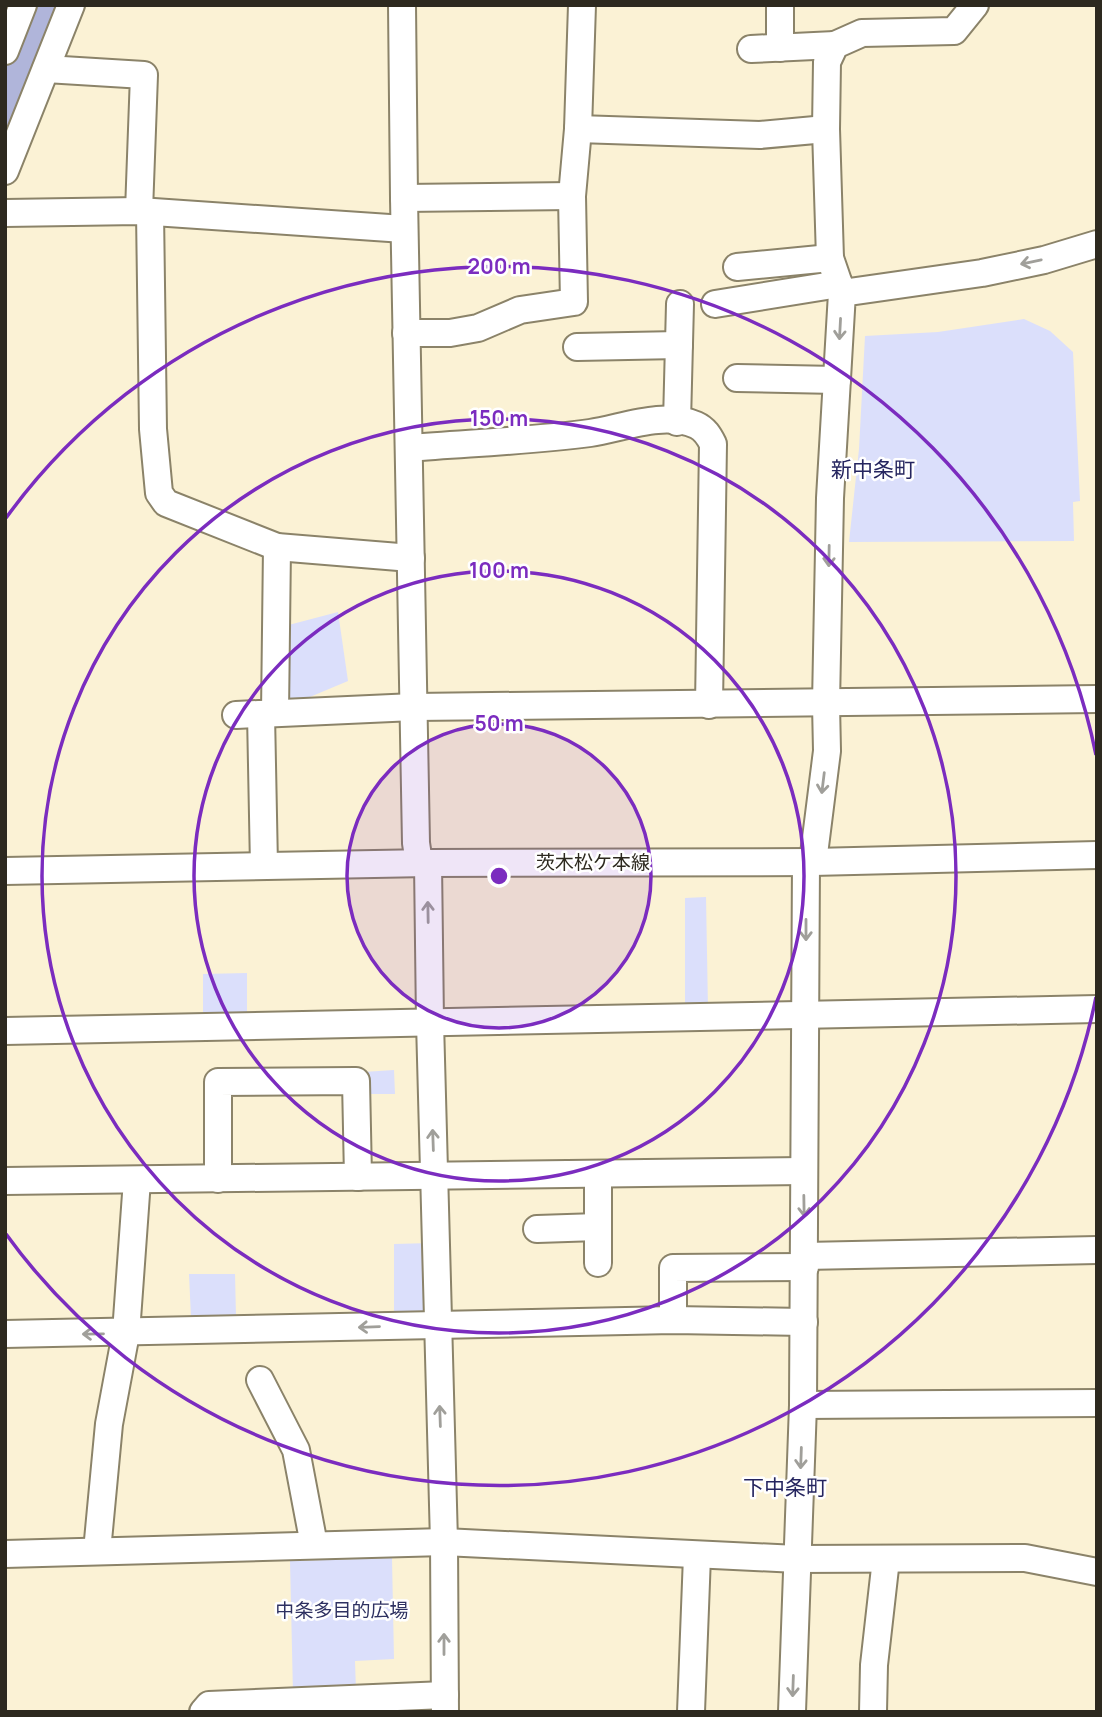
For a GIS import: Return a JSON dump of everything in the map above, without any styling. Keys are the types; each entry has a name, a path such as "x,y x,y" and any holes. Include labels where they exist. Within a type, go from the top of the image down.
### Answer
{"street":[{"path":"5,171 71,5"},
{"path":"203,1712 209,1704 445,1703 444,1542 430,1022 423,863 416,843 402,5"},
{"path":"406,333 450,333 478,328 520,310 574,302 572,196 579,129 582,5"},
{"path":"780,5 780,48"},
{"path":"751,49 835,45 862,33 954,31 975,5"},
{"path":"5,51 17,7"},
{"path":"792,1712 803,1405 810,862 827,751 830,498 840,289 830,258 826,129 827,62 835,45"},
{"path":"46,69 144,75 145,212 153,429 159,493 166,503 277,547 411,558"},
{"path":"579,129 760,135 826,129"},
{"path":"404,198 572,196"},
{"path":"5,212 145,212 404,229"},
{"path":"715,304 982,273 1044,260 1097,244"},
{"path":"737,267 830,258"},
{"path":"677,422 680,304"},
{"path":"577,346 679,345"},
{"path":"737,378 837,380"},
{"path":"409,448 592,433 639,421 695,425 708,433 713,444 709,705"},
{"path":"264,866 257,714 277,547"},
{"path":"257,714 414,707 1097,699"},
{"name":"茨木松ケ本線","path":"5,871 423,863 810,862 1097,855"},
{"path":"5,1031 1097,1009"},
{"path":"218,1179 218,1082 356,1081 358,1177"},
{"path":"5,1181 804,1171"},
{"path":"598,1174 598,1262"},
{"path":"97,1551 109,1424 126,1333 137,1180"},
{"path":"537,1229 598,1227"},
{"path":"673,1320 673,1268 1097,1250"},
{"path":"5,1335 673,1320 804,1322"},
{"path":"260,1380 296,1450 314,1545"},
{"path":"803,1405 1097,1403"},
{"path":"5,1554 444,1542 797,1559 1026,1558 1097,1572"},
{"path":"691,1712 697,1556"},
{"path":"873,1712 874,1665 886,1559"}],"green space":[{"path":"1024,319 1050,331 1073,352 1080,501 1073,502 1074,541 849,542 859,449 865,336 938,332"},
{"path":"338,612 348,681 286,707 281,627"},
{"path":"706,897 708,1009 685,1010 685,898"},
{"path":"247,973 247,1017 203,1018 203,974"},
{"path":"394,1070 395,1094 362,1094 363,1072"},
{"path":"431,1243 432,1321 394,1322 394,1244"},
{"path":"189,1274 235,1274 236,1316 191,1318"},
{"name":"中条多目的広場","path":"392,1558 394,1659 355,1661 356,1691 293,1694 290,1561"}],"waterway":[{"path":"5,122 49,5"}],"district":[{"name":"新中条町","path":"873,470"},
{"name":"下中条町","path":"785,1488"}]}
